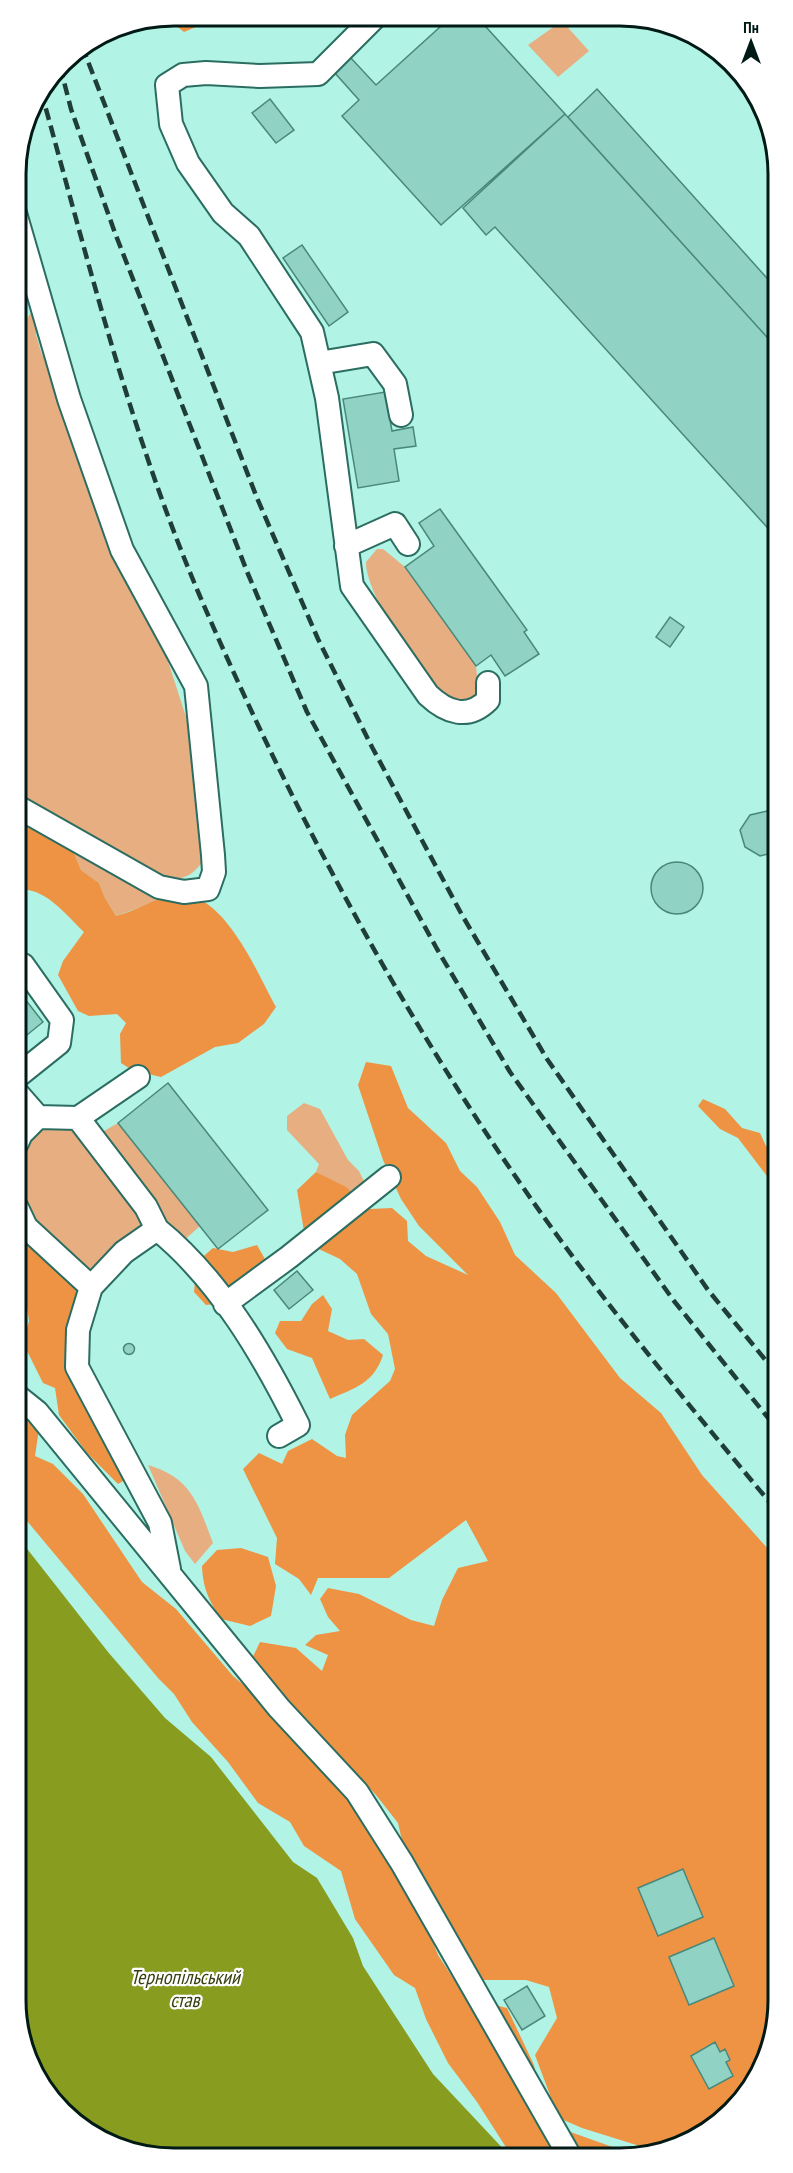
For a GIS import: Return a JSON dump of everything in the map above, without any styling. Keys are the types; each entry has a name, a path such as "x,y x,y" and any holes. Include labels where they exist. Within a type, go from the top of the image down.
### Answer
{"lane":[{"path":"366,26 318,74 260,76 206,73 183,75 167,85 171,124 188,163 223,213 249,236 312,332 327,398 351,586 428,695 442,708 460,712 479,708 488,700 488,683"},
{"path":"26,251 69,399 122,550 196,686 214,864 214,872 208,889 184,892 159,887 26,811"},
{"path":"319,363 373,354 394,384 401,415"},
{"path":"346,546 396,524 408,544"},
{"path":"26,969 62,1020 59,1043 26,1072"},
{"path":"26,1129 38,1117 78,1118 138,1077"},
{"path":"26,1096 38,1117"},
{"path":"78,1118 146,1207 157,1229 180,1248 225,1304 298,1425 279,1436"},
{"path":"225,1304 289,1257 389,1177"},
{"path":"26,1227 91,1287"},
{"path":"157,1229 124,1252 91,1287 78,1330 78,1367 160,1523 169,1571"},
{"path":"26,1403 37,1412 169,1571 279,1708 357,1792 402,1863 564,2148"}],"shaded area":[{"path":"176,26 198,26 184,32"},
{"path":"555,26 566,26 589,51 558,77 528,45"},
{"path":"31,313 36,313 36,335 42,355 48,357 167,658 186,717 193,752 203,861 192,873 180,878 170,880 26,805 26,320"},
{"path":"377,549 383,549 405,567 476,666 479,696 470,704 451,698 438,687 424,672 385,614 368,576 366,562"},
{"path":"26,819 69,841 81,870 99,883 116,916 173,895 191,896 207,904 236,935 276,1007 264,1024 238,1043 215,1047 161,1077 132,1070 121,1063 120,1034 126,1023 117,1014 89,1016 78,1011 58,975 63,961 84,932 54,903 36,892 26,890"},
{"path":"69,841 173,895 116,916 99,883 81,870"},
{"path":"366,1062 391,1066 408,1108 446,1143 460,1171 477,1187 500,1222 515,1255 556,1293 620,1378 661,1413 702,1475 767,1548 766,2018 756,2056 748,2073 731,2097 693,2128 667,2140 639,2146 582,2128 552,2115 550,2095 535,2055 557,2018 549,1987 526,1980 482,1980 444,1925 424,1876 403,1845 398,1823 376,1795 327,1743 248,1667 260,1642 296,1648 322,1671 328,1655 305,1645 316,1635 340,1631 328,1617 320,1599 328,1588 359,1594 411,1620 434,1626 442,1600 458,1568 488,1561 466,1520 389,1578 318,1578 311,1595 299,1579 275,1564 277,1538 243,1469 259,1453 282,1464 288,1451 312,1439 337,1456 346,1458 345,1435 352,1415 390,1381 395,1369 388,1334 371,1314 357,1274 340,1259 306,1243 297,1190 316,1172 346,1187 370,1209 392,1208 407,1221 408,1241 426,1256 468,1275 419,1226 401,1199 383,1160 358,1085"},
{"path":"703,1099 725,1109 742,1128 760,1133 767,1146 767,1177 738,1138 720,1129 698,1106"},
{"path":"304,1103 320,1109 348,1160 359,1171 365,1183 350,1191 316,1172 319,1164 287,1130 287,1116"},
{"path":"118,1123 200,1226 182,1242 100,1138 104,1131"},
{"path":"38,1127 70,1127 83,1137 142,1213 143,1226 96,1271 84,1272 26,1212 26,1140"},
{"path":"26,1211 45,1233 87,1271 73,1345 135,1474 118,1484 87,1453 59,1415 55,1388 43,1383 26,1349 26,1332 29,1321 26,1301"},
{"path":"257,1245 266,1261 216,1304 206,1305 194,1292 197,1262 213,1248 233,1252"},
{"path":"323,1295 332,1309 328,1331 348,1340 364,1339 383,1355 369,1378 355,1388 330,1399 312,1358 287,1349 275,1333 280,1321 301,1321 312,1304"},
{"path":"26,1412 39,1429 35,1456 53,1464 83,1494 142,1582 176,1609 233,1676 323,1752 417,1904 438,1955 460,1989 475,2000 507,2008 534,2065 540,2098 562,2129 615,2148 507,2148 448,2063 426,2019 415,1988 394,1975 355,1919 341,1871 304,1846 290,1822 258,1803 228,1762 192,1722 174,1694 158,1678 26,1520"},
{"path":"148,1465 163,1470 184,1485 203,1516 213,1543 195,1564 185,1551"},
{"path":"241,1548 268,1557 276,1586 271,1616 250,1626 221,1619 207,1594 202,1566 217,1550"}],"water":[{"name":"Тернопільський став","path":"26,1547 108,1652 165,1718 211,1757 293,1862 317,1878 353,1938 363,1966 433,2074 502,2148 174,2148 145,2145 126,2140 91,2122 69,2104 56,2089 45,2073 33,2047 27,2018"}],"building":[{"path":"441,26 485,26 565,114 441,225 342,116 359,100 334,72 350,57 376,85"},
{"path":"597,89 768,279 768,338 568,117"},
{"path":"270,99 294,130 276,143 252,113"},
{"path":"565,114 768,338 768,528 495,227 486,235 463,208"},
{"path":"302,245 348,312 329,326 283,258"},
{"path":"385,392 392,431 413,427 416,446 394,449 399,481 358,488 343,399"},
{"path":"440,509 527,630 524,632 539,654 505,676 491,655 476,666 405,567 434,546 419,523"},
{"path":"670,617 684,627 670,647 656,637"},
{"path":"768,811 768,854 760,856 745,847 740,830 750,815"},
{"path":"677,862 687,864 695,870 701,878 703,888 701,898 695,906 687,912 677,914 667,912 659,906 653,898 651,888 653,878 659,870 667,864"},
{"path":"26,1000 43,1022 26,1036"},
{"path":"168,1083 268,1210 218,1249 118,1123"},
{"path":"297,1271 313,1290 289,1309 274,1290"},
{"path":"129,1343 135,1349 129,1355 123,1349"},
{"path":"683,1869 703,1917 658,1936 638,1888"},
{"path":"714,1938 734,1986 689,2005 669,1957"},
{"path":"527,1986 545,2016 522,2030 504,2000"},
{"path":"715,2042 720,2052 725,2049 730,2060 726,2062 733,2076 709,2089 691,2056"}],"railway":[{"path":"85,55 257,498 318,639 372,747 462,915 547,1059 708,1290 767,1362"},
{"path":"63,76 71,109 115,233 248,574 307,712 437,949 510,1072 674,1301 767,1417"},
{"path":"44,102 93,282 131,408 174,533 236,678 317,845 407,1006 455,1085 506,1162 612,1308 767,1499"}]}
